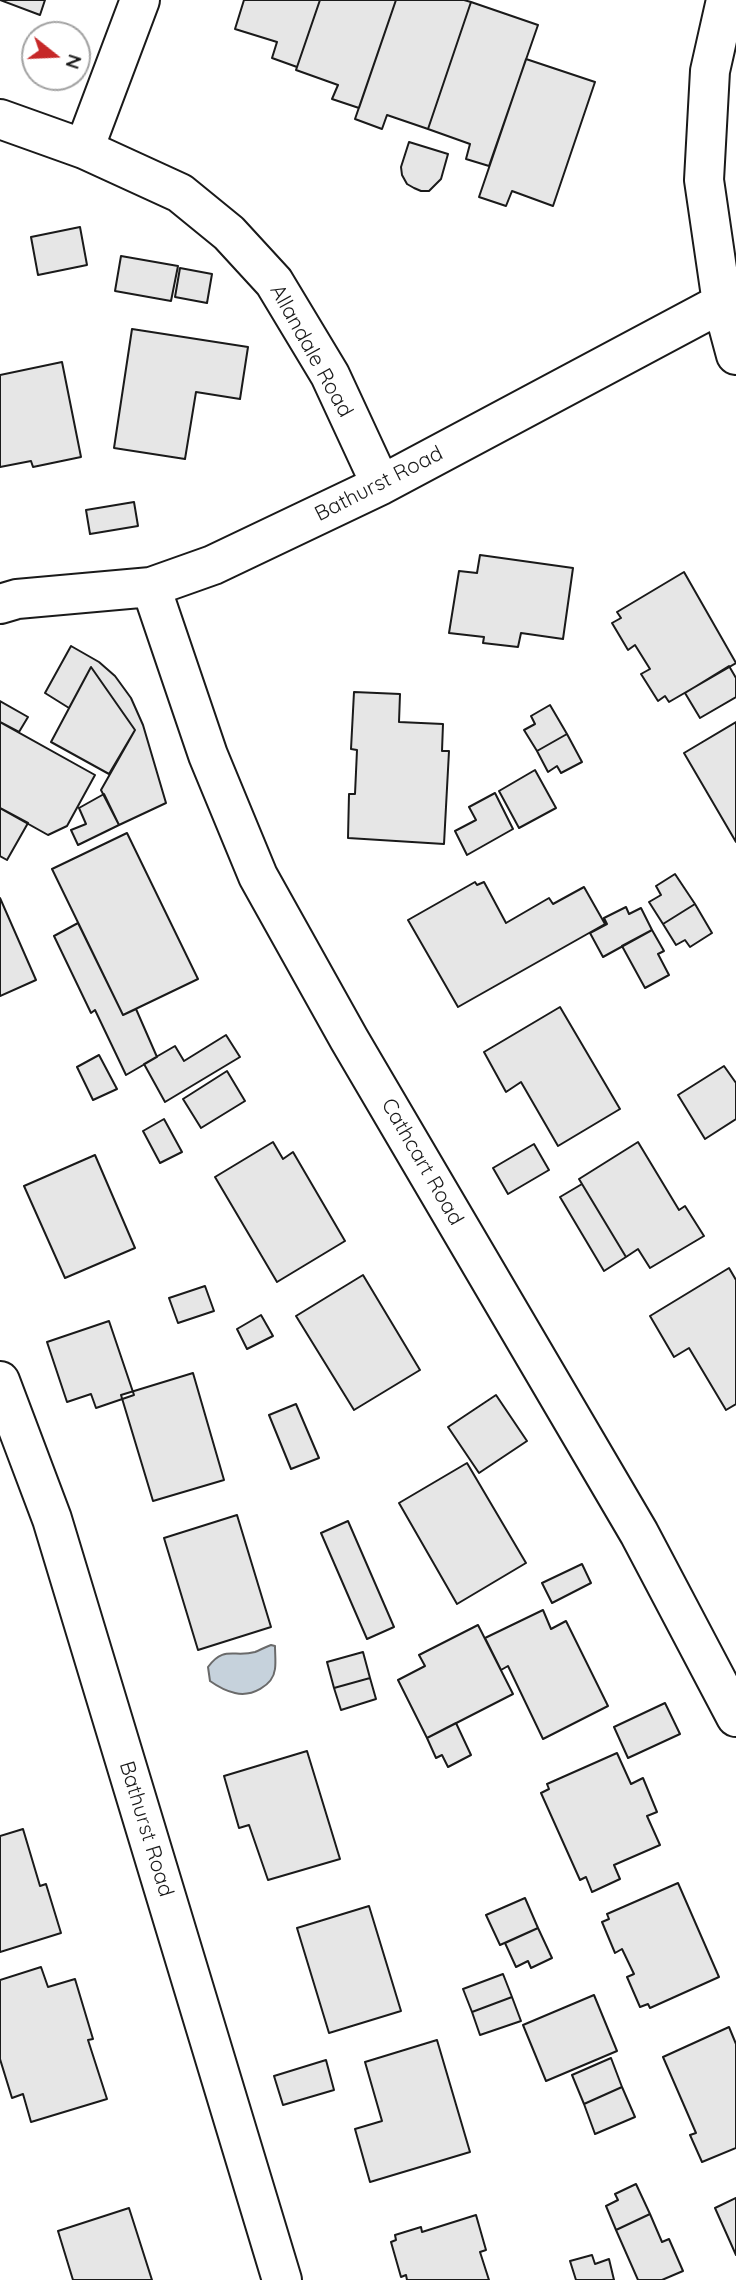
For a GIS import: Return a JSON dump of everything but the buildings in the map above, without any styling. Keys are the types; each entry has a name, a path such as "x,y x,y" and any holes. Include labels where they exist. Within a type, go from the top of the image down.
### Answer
{"street":[{"path":"84,149 140,0"},
{"path":"726,0 710,71 704,180 729,301 736,355"},
{"name":"Allandale Road","path":"0,119 84,149 180,193 229,233 274,282 330,375 381,485"},
{"name":"Bathurst Road","path":"0,604 151,587 213,565 381,485 729,301"},
{"name":"Cathcart Road","path":"151,587 208,755 258,876 356,1051 639,1533 736,1717"},
{"name":"Bathurst Road","path":"0,1381 52,1519 282,2280"}],"shaded area":[{"path":"271,1645 275,1646 275,1669 270,1680 260,1689 241,1694 210,1681 208,1667 219,1656 255,1652"}]}
